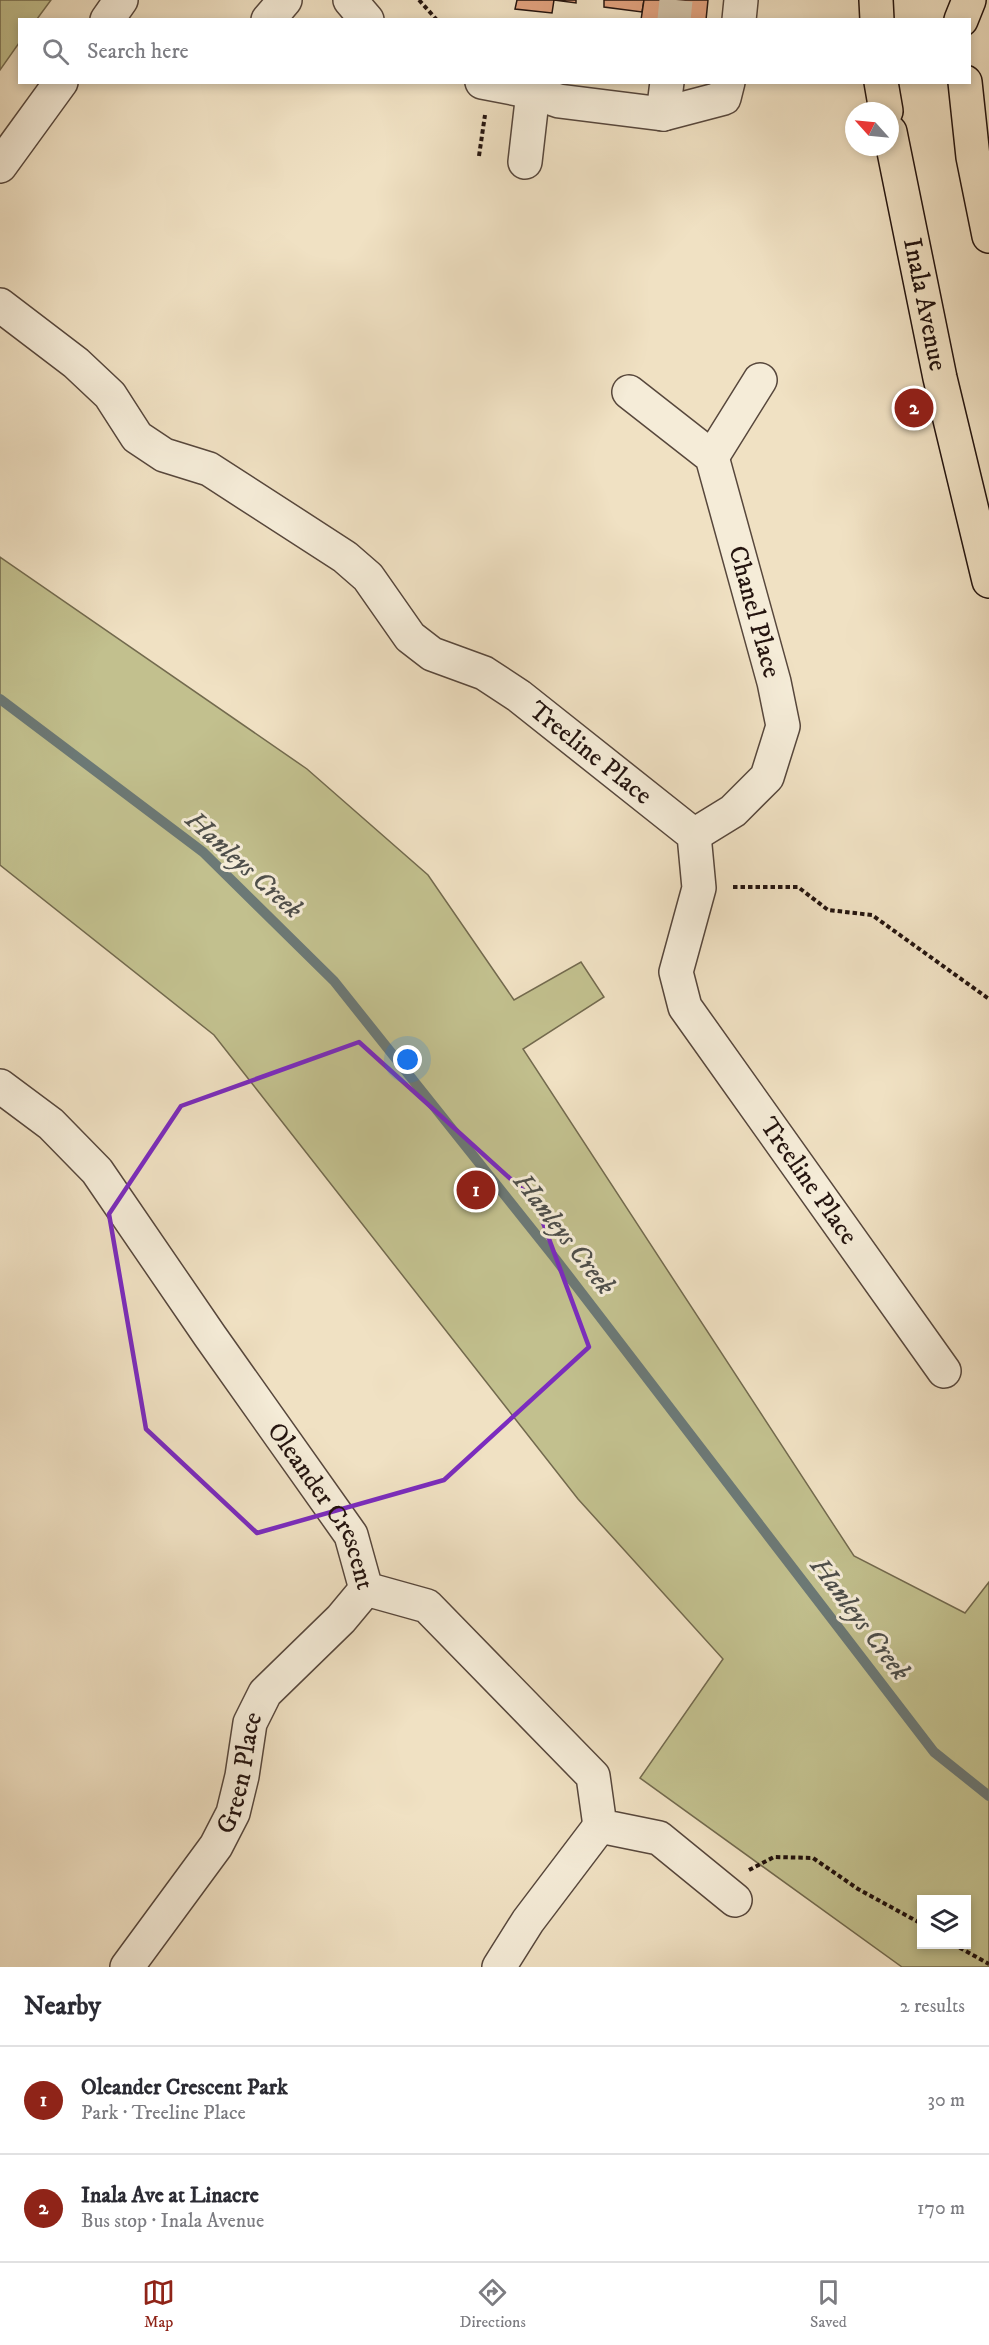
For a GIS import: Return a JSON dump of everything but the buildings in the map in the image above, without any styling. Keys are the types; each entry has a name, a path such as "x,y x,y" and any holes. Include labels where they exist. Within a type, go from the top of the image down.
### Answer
{"main road":[{"path":"876,0 878,18"},
{"path":"957,0 960,18"},
{"path":"961,18 969,0"},
{"path":"881,84 884,102"},
{"path":"965,84 973,157 989,236"},
{"name":"Inala Avenue","path":"895,156 940,378 989,581"}],"street":[{"path":"108,18 121,0"},
{"path":"270,18 285,0"},
{"path":"350,0 365,18"},
{"path":"739,18 741,0"},
{"path":"0,166 60,84"},
{"path":"492,84 533,92 559,101 724,98 728,84"},
{"path":"525,162 533,92"},
{"name":"Treeline Place","path":"0,306 76,363 110,394 136,437 164,455 209,470 345,557 368,577 410,637 432,654 484,673 519,696 694,835 699,888 676,972 685,1007 944,1371"},
{"path":"628,392 712,457 760,380"},
{"name":"Chanel Place","path":"694,835 733,811 767,777 783,726 774,682 712,457"},
{"name":"Oleander Crescent","path":"0,1086 51,1124 97,1171 351,1535 366,1589 427,1606 593,1776 600,1826"},
{"name":"Green Place","path":"127,1967 216,1846 228,1821 242,1776 250,1723 265,1693 341,1619 366,1589"},
{"path":"499,1967 528,1921 600,1826 659,1838 735,1900"}],"path":[{"path":"419,0 435,18"},
{"path":"699,888 798,887 828,910 872,915 989,999"},
{"path":"735,1900 750,1869 774,1857 813,1858 858,1889 917,1922"},
{"path":"962,1949 989,1964"}],"highlighted area":[{"path":"359,1042 535,1201 589,1347 444,1480 257,1533 146,1429 109,1214 181,1106"}],"shaded area":[{"path":"0,0 51,0 38,18 18,18 18,44 0,70"},
{"path":"0,557 307,769 428,875 514,1000 581,962 604,997 523,1049 854,1556 965,1613 989,1582 989,1967 902,1967 640,1778 723,1659 578,1499 214,1035 0,865"}],"waterway":[{"name":"Hanleys Creek","path":"0,699 203,852 334,981 554,1257 934,1752 989,1796"}],"tunnel":[{"path":"674,18 676,0"}],"place":[{"name":"Inala Ave at Linacre","path":"914,408"},
{"name":"Oleander Crescent Park","path":"476,1190"}]}
